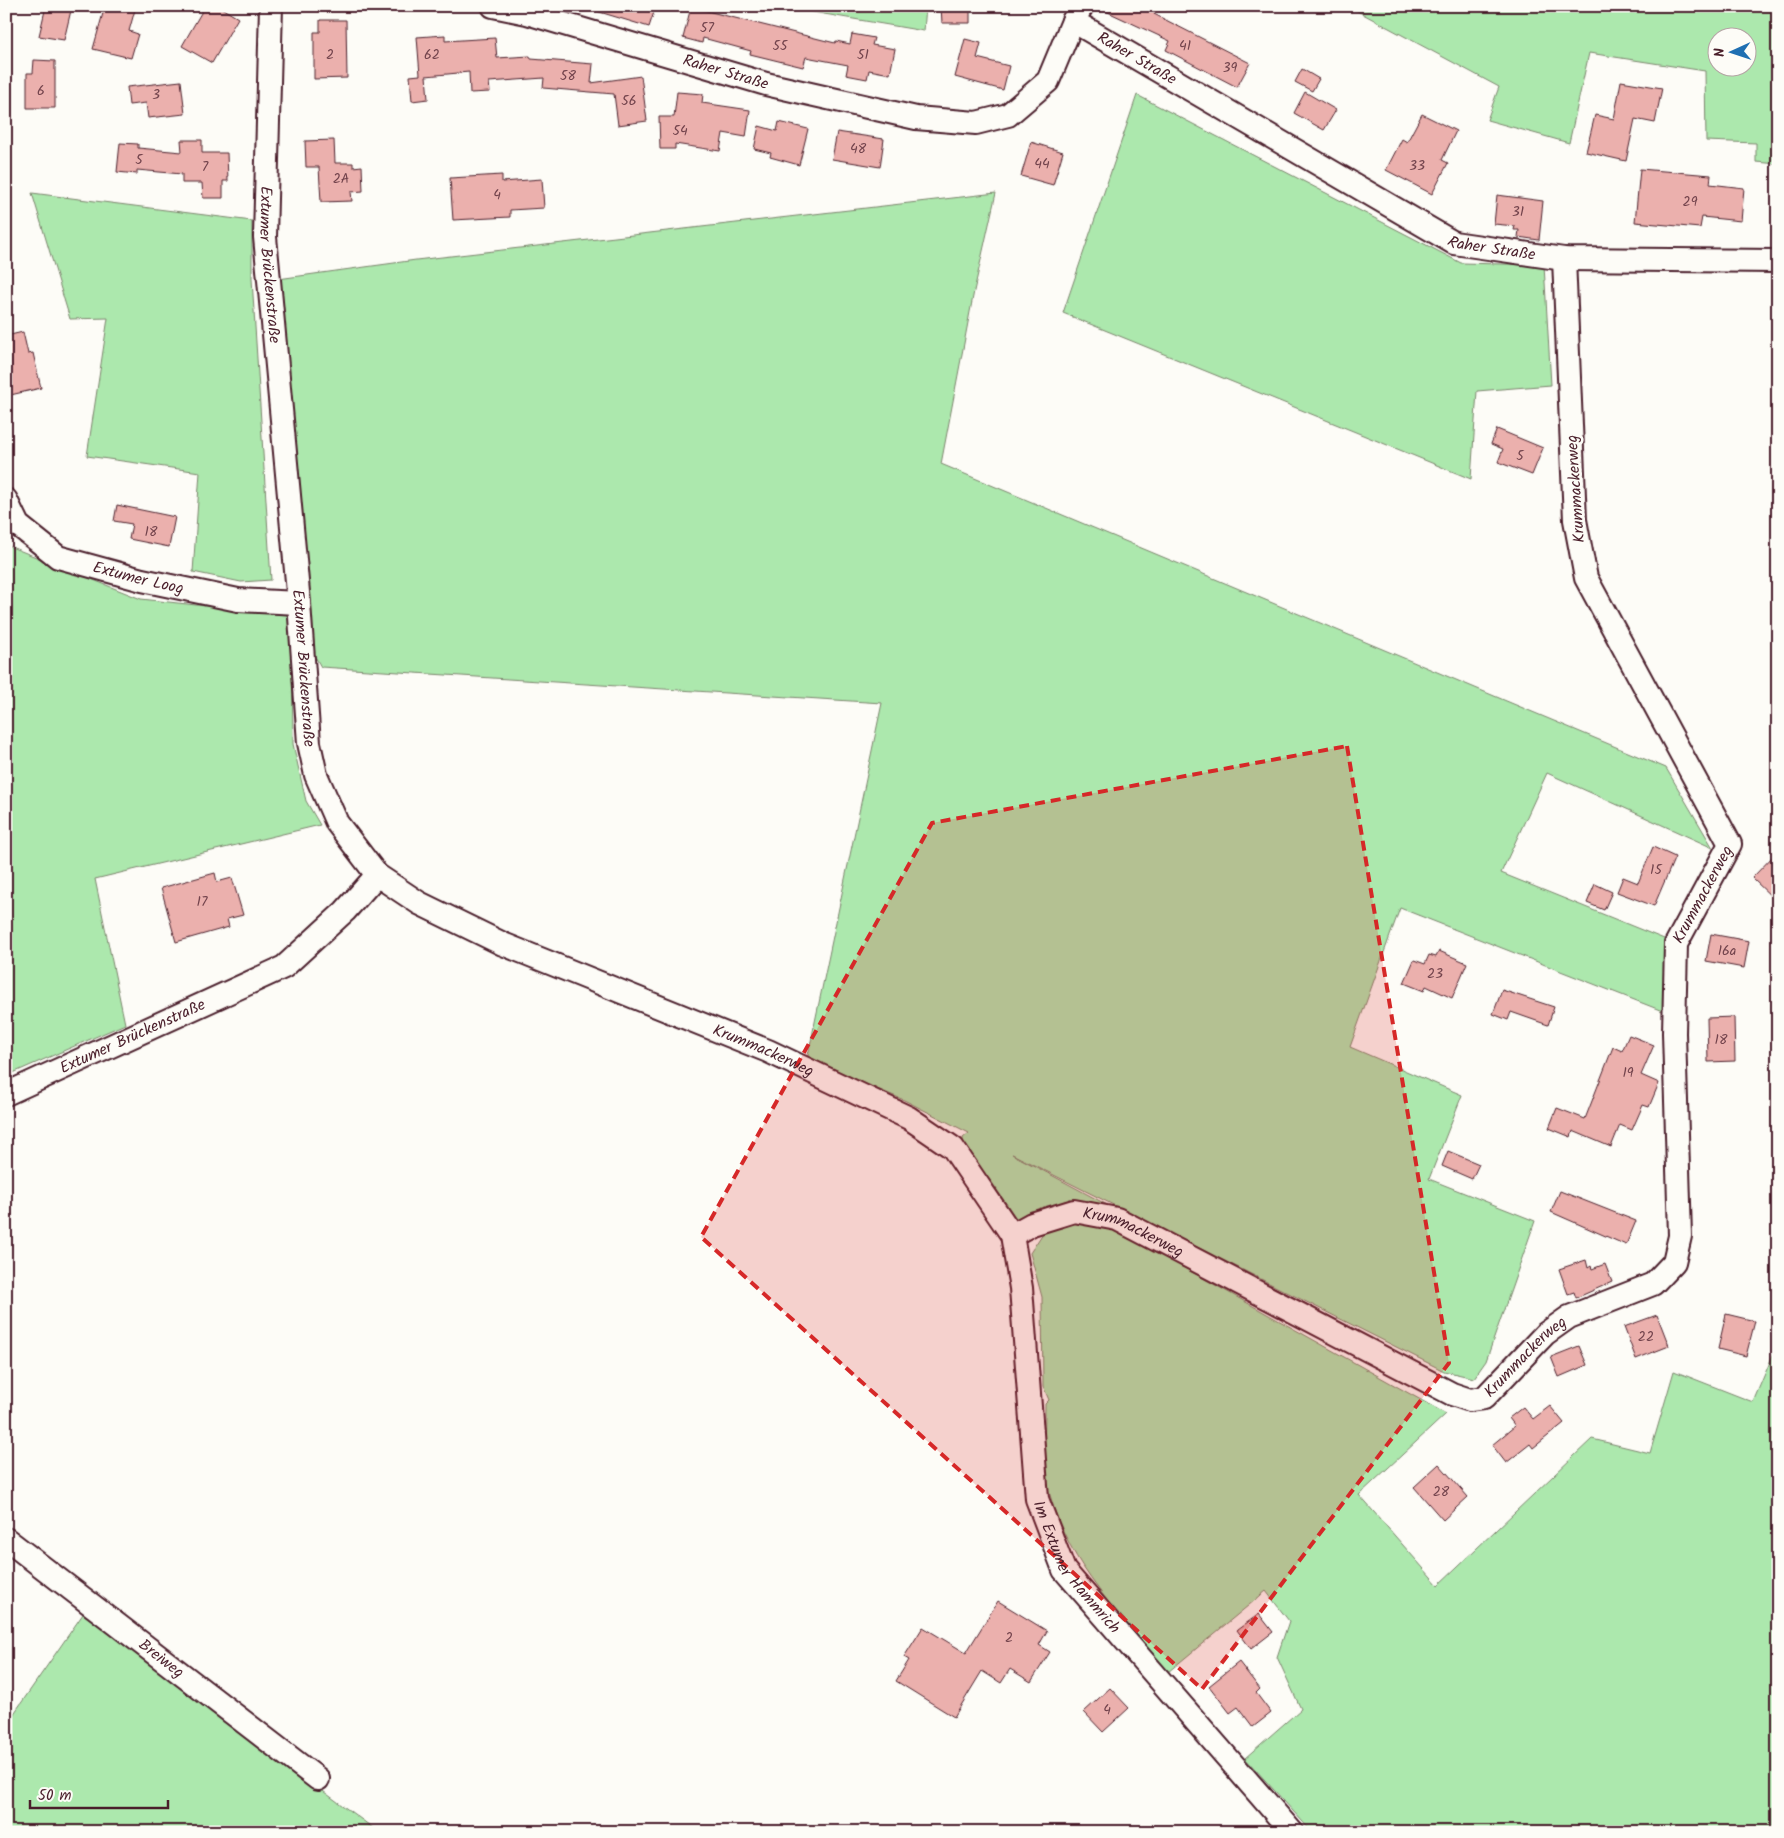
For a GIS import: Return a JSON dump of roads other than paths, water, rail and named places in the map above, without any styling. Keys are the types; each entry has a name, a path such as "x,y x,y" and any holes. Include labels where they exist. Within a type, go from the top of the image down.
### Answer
{"street":[{"name":"Extumer Brückenstraße","path":"6,1094 284,967 345,911 377,874 338,823 316,775 309,743 299,603 265,238 271,6"},
{"name":"Raher Straße","path":"493,6 529,10 766,84 916,118 976,123 1008,115 1048,81 1077,13 1454,243 1564,259 1778,261"},
{"name":"Krummackerweg","path":"377,874 420,903 503,944 768,1051 909,1118 953,1148 1012,1235 1032,1224 1074,1211 1117,1219 1452,1394 1470,1400 1484,1398 1545,1334 1569,1317 1653,1284 1674,1262 1680,1236 1674,1033 1676,944 1730,844 1586,578 1575,520 1564,259"},
{"name":"Extumer Loog","path":"6,500 18,525 58,557 142,580 238,600 299,603"},
{"name":"Im Extumer Hammrich","path":"1012,1235 1021,1288 1037,1499 1064,1570 1292,1832"},
{"name":"Breiweg","path":"6,1539 318,1779"}]}
